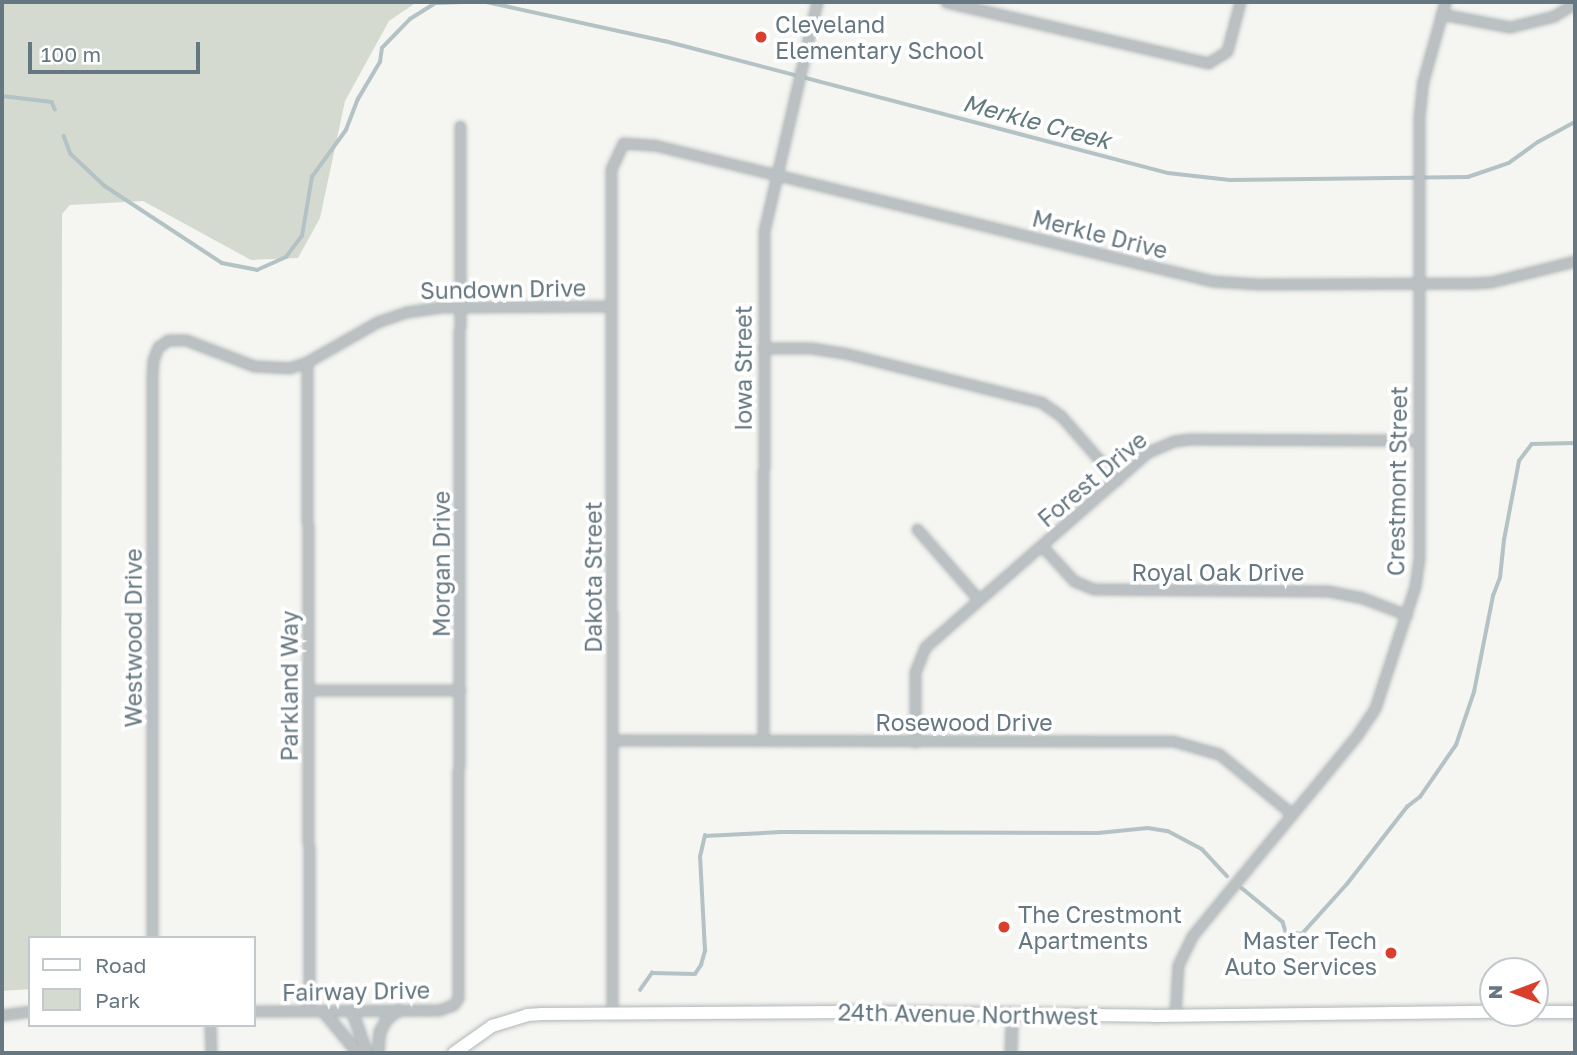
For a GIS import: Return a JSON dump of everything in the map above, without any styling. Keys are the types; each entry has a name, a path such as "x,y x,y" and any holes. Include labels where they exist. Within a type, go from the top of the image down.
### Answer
{"main road":[{"name":"24th Avenue Northwest","path":"456,1053 492,1026 527,1015 1479,1012"},
{"path":"1549,1012 1575,1012"}],"street":[{"name":"Iowa Street","path":"763,740 764,230 817,2"},
{"path":"946,2 1208,63 1227,51 1240,2"},
{"name":"Crestmont Street","path":"1175,1015 1175,978 1181,954 1192,936 1357,735 1375,708 1418,575 1418,164 1423,81 1444,2"},
{"path":"1441,14 1510,27 1554,16 1575,3"},
{"name":"Morgan Drive","path":"456,1002 460,984 460,126"},
{"name":"Merkle Drive","path":"622,143 654,145 1212,281 1259,284 1490,282 1575,261"},
{"name":"Dakota Street","path":"611,1014 611,169 622,143"},
{"name":"Sundown Drive","path":"164,341 186,340 263,368 289,368 307,362 391,316 428,308 611,306"},
{"name":"Westwood Drive","path":"152,936 152,377 154,353 164,341"},
{"path":"763,348 811,348 844,353 1041,402 1061,416 1117,480"},
{"name":"Parkland Way","path":"307,362 309,1010"},
{"name":"Forest Drive","path":"915,742 917,662 925,647 1148,452 1174,441 1418,440"},
{"path":"917,528 978,599"},
{"name":"Royal Oak Drive","path":"1042,545 1074,581 1094,589 1328,591 1360,597 1407,615"},
{"path":"308,690 460,690"},
{"name":"Rosewood Drive","path":"612,740 1189,743 1219,754 1292,814"},
{"name":"Fairway Drive","path":"256,1011 447,1009 456,1002"},
{"path":"352,1010 367,1053"},
{"path":"378,1053 380,1032 387,1019 399,1010"},
{"path":"2,1016 28,1011"},
{"path":"323,1011 358,1053"},
{"path":"1011,1053 1012,1015"},
{"path":"210,1027 211,1053"}],"green space":[{"path":"2,2 417,2 389,21 345,101 320,218 298,258 251,260 143,201 70,205 62,214 61,936 28,936 28,989 2,991"}],"waterway":[{"name":"Merkle Creek","path":"64,136 71,154 105,186 222,263 257,270 286,257 302,236 312,177 346,130 358,99 380,62 382,48 410,19 436,3 463,2"},
{"name":"Merkle Creek","path":"487,2 665,41 1168,173 1230,180 1468,177 1509,163 1538,142 1575,122"},
{"name":"Merkle Creek","path":"2,96 52,102 55,109"},
{"path":"1242,888 1283,922 1286,932 1302,934 1347,884 1407,807 1420,797 1456,745 1474,692 1493,596 1500,578 1504,540 1519,461 1532,444 1575,443"},
{"path":"640,990 652,973 695,974 701,965 705,951 700,857 705,836 781,832 1098,833 1148,828 1168,831 1202,849 1227,876"}],"place":[{"name":"Cleveland Elementary School","path":"761,37"},
{"name":"The Crestmont Apartments","path":"1004,927"},
{"name":"Master Tech Auto Services","path":"1391,953"}]}
